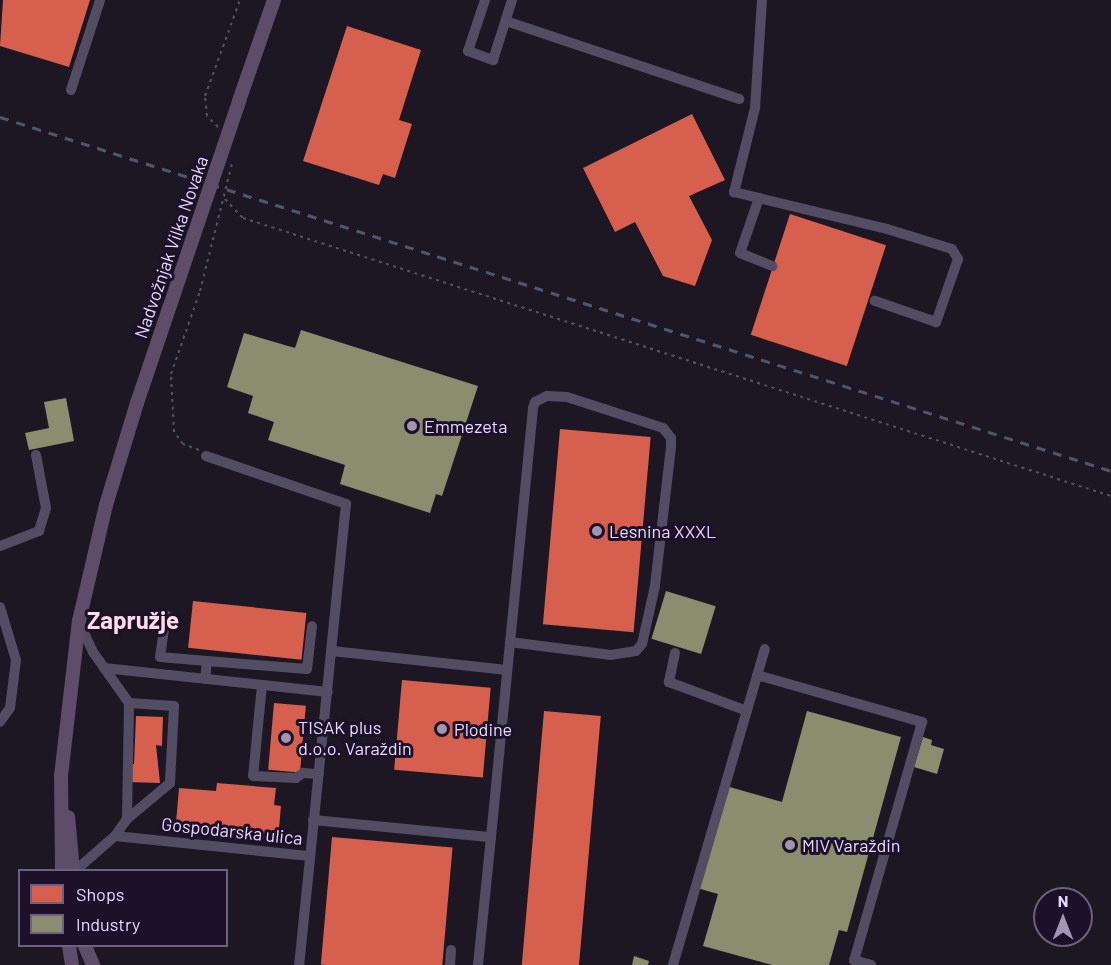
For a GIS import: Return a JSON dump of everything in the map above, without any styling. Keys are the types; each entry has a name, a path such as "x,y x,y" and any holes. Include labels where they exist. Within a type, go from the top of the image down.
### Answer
{"main road":[{"name":"Nadvožnjak Vilka Novaka","path":"65,752 79,621 104,515 137,403 274,0"},
{"path":"62,869 65,752"},
{"path":"65,752 75,869"},
{"path":"75,953 84,965"},
{"path":"75,953 93,965"}],"street":[{"path":"70,90 100,0"},
{"path":"485,0 468,51 493,60 512,0"},
{"path":"762,0 755,108 734,192 937,244 952,249 958,259 936,322 875,301"},
{"path":"506,21 739,99"},
{"path":"759,198 740,253 773,266"},
{"path":"478,965 507,670 535,402 547,396 567,397 663,428 671,438 671,447 655,586 642,644 636,651 611,655 510,642"},
{"path":"0,546 39,531 45,508 36,455"},
{"name":"Gospodarska ulica","path":"115,836 310,856 346,504 206,456"},
{"path":"0,606 16,660 10,708 0,722"},
{"path":"166,615 160,657 207,661 307,669 312,627"},
{"path":"79,621 104,668 129,703 127,819"},
{"path":"673,965 765,649"},
{"path":"332,651 507,670"},
{"path":"675,653 669,682 747,711"},
{"path":"205,679 207,661"},
{"path":"104,668 328,692"},
{"path":"757,675 922,722 854,960 871,965"},
{"path":"262,685 253,776 296,778 303,772 319,774"},
{"path":"76,869 115,836 127,819 170,783 174,706 129,703"},
{"name":"Gospodarska ulica","path":"314,820 491,837"},
{"path":"299,965 310,856"},
{"path":"450,965 451,950"}],"path":[{"path":"225,199 243,218 1111,496"},
{"path":"206,456 178,441 170,385 220,221"}],"building: Shops":[{"path":"3,0 90,0 69,67 0,46"},
{"path":"347,26 421,50 399,120 412,124 395,178 383,174 379,185 303,161"},
{"path":"692,114 725,180 689,196 712,240 695,286 663,276 635,222 615,232 583,168"},
{"path":"790,214 886,245 847,366 751,335"},
{"name":"Lesnina XXXL","path":"560,429 651,437 634,632 543,624"},
{"path":"193,601 306,613 301,660 188,648"},
{"name":"Plodine","path":"402,680 491,688 483,777 394,770"},
{"name":"TISAK plus d.o.o. Varaždin","path":"274,703 306,706 300,773 268,770"},
{"path":"544,711 601,716 579,965 522,965"},
{"path":"136,716 163,717 162,746 156,745 160,783 125,782 126,764 134,764"},
{"path":"217,783 276,788 274,805 281,806 278,840 197,833 198,825 176,823 179,788 216,791"},
{"path":"332,837 453,848 442,965 321,965"}],"building: Industry":[{"path":"301,330 478,386 442,496 436,494 430,513 340,484 345,465 268,440 274,422 248,413 253,396 227,387 244,333 295,348"},
{"path":"66,398 74,441 29,450 25,433 49,428 44,402"},
{"path":"666,591 716,606 701,654 651,639"},
{"name":"MIV Varaždin","path":"807,711 901,737 847,932 839,930 829,965 772,965 703,946 718,894 697,888 726,786 782,802"},
{"path":"923,737 932,740 931,745 944,749 937,774 914,767"},
{"path":"634,956 649,961 648,965 632,965"}],"railway":[{"path":"0,117 1111,471"}],"place":[{"name":"Emmezeta","path":"412,426"},
{"name":"Lesnina XXXL","path":"597,531"},
{"name":"Plodine","path":"442,729"},
{"name":"TISAK plus d.o.o. Varaždin","path":"286,738"},
{"name":"MIV Varaždin","path":"790,845"}],"district":[{"name":"Zapružje","path":"133,620"}]}
